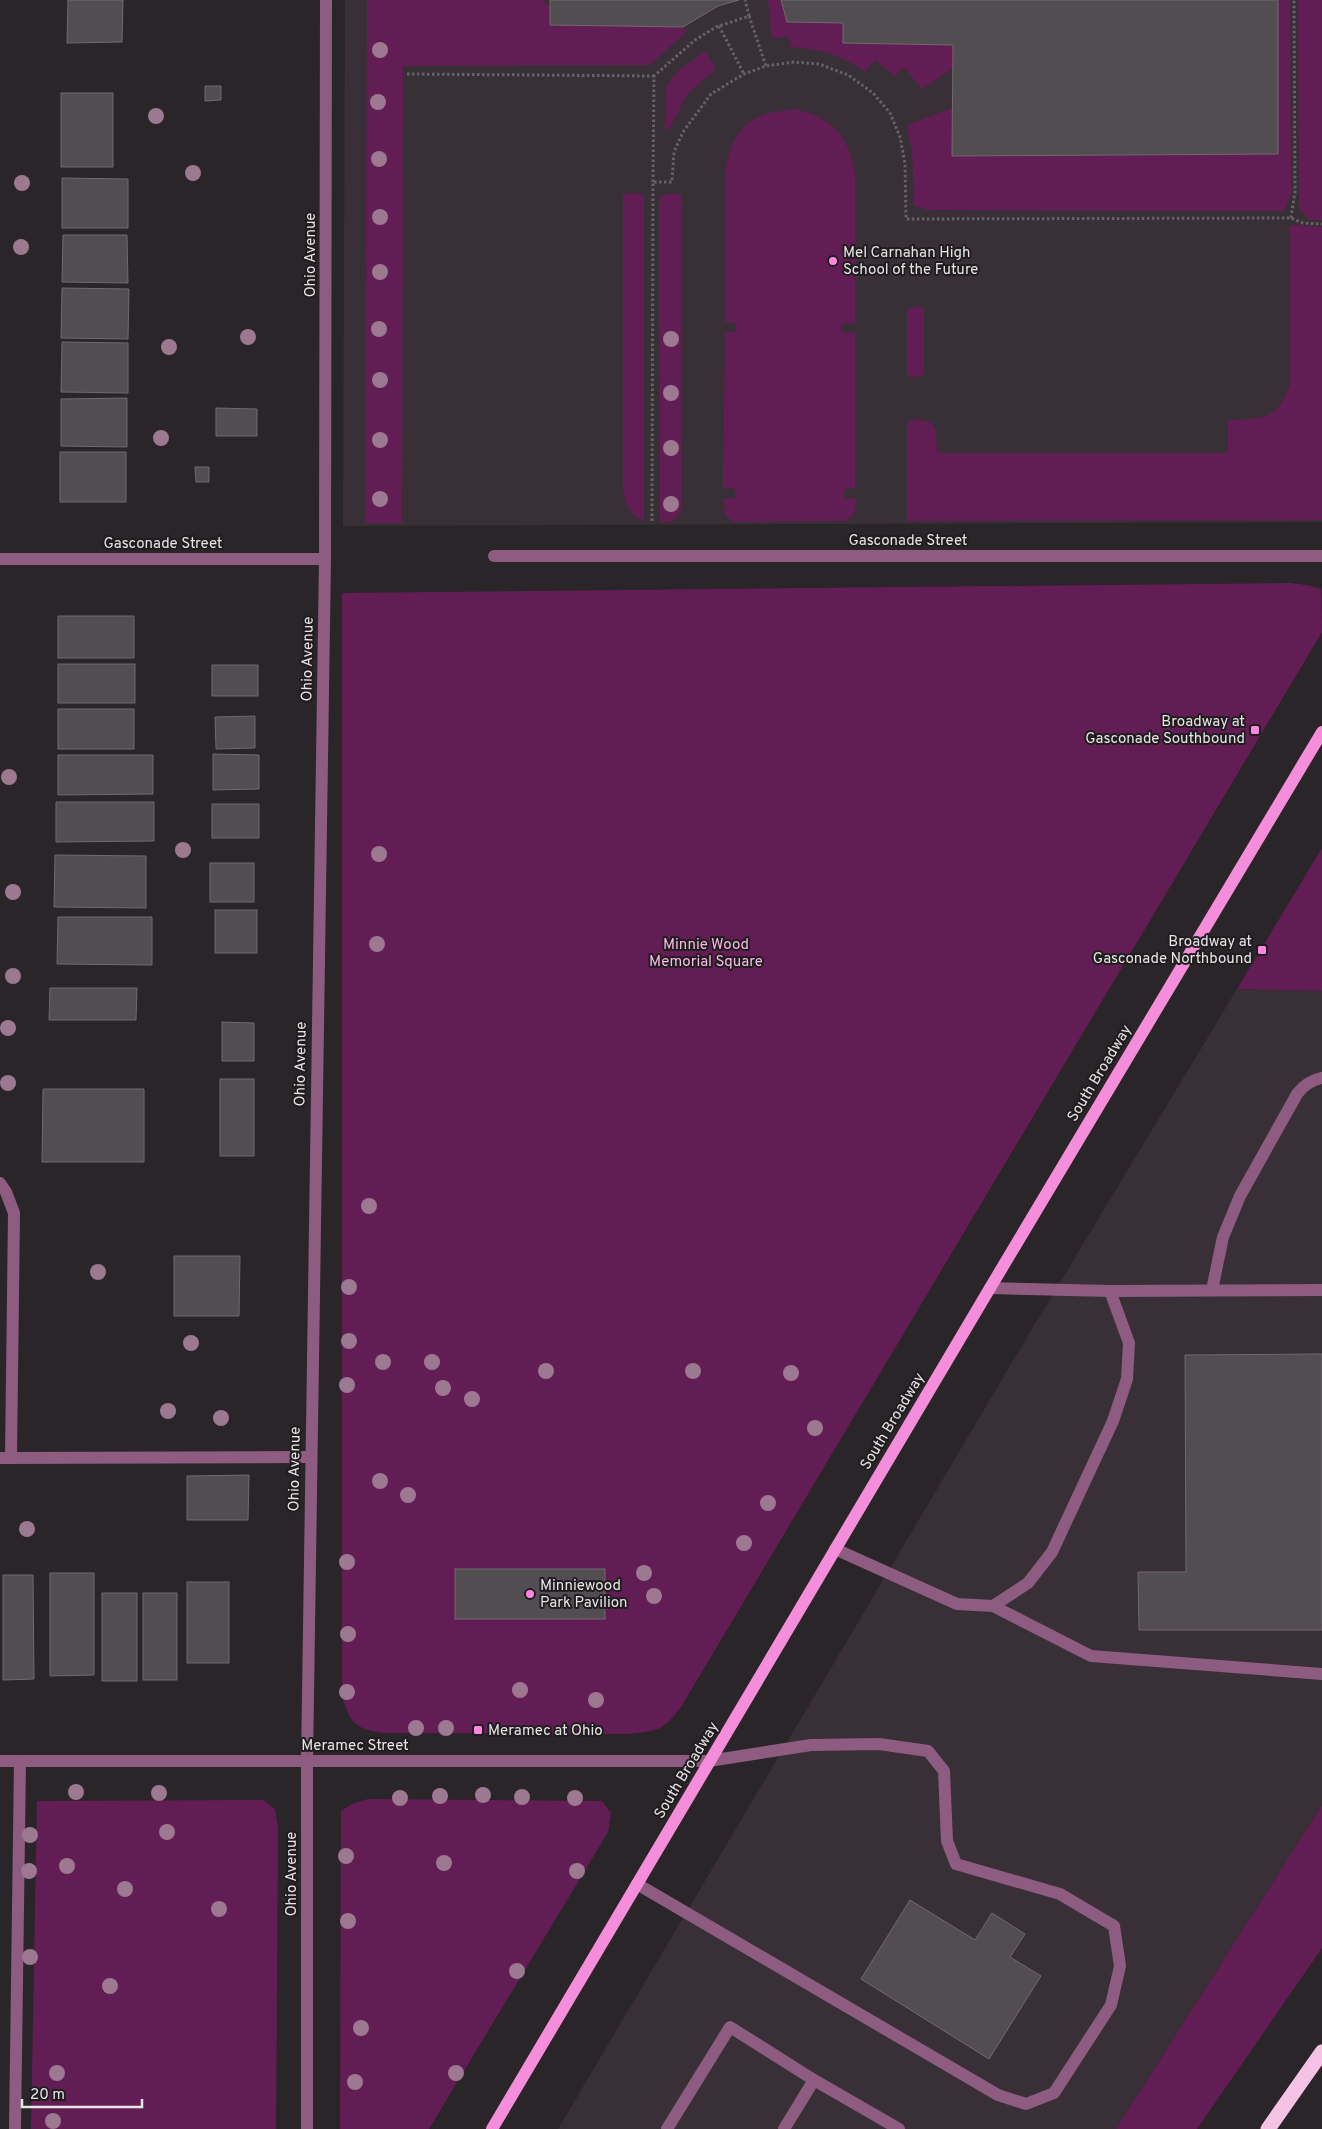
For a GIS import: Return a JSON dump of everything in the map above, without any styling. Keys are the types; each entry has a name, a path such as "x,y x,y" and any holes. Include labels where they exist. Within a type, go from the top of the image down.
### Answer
{"highway":[{"path":"1268,2129 1322,2052"}],"main road":[{"name":"South Broadway","path":"492,2129 1322,732"}],"street":[{"name":"Ohio Avenue","path":"307,2129 307,1761 310,1458 325,559 326,0"},
{"name":"Gasconade Street","path":"494,556 1322,556"},
{"name":"Gasconade Street","path":"0,559 325,559"},
{"path":"1212,1290 1223,1236 1240,1196 1297,1094 1304,1085 1322,1078"},
{"path":"0,1183 6,1192 14,1213 5,1458 310,1458"},
{"path":"990,1288 1110,1291 1322,1290"},
{"path":"993,1606 1028,1583 1052,1552 1114,1421 1128,1379 1129,1343 1110,1291"},
{"path":"835,1549 958,1604 993,1606 1091,1656 1322,1674"},
{"name":"Meramec Street","path":"0,1761 710,1762 811,1745 880,1744 928,1750 944,1771 947,1841 956,1864 1060,1894 1114,1926 1120,1966 1111,2005 1054,2093 1026,2104 998,2095 637,1884"},
{"path":"15,2129 20,1761"},
{"path":"667,2129 730,2027 814,2080 899,2129"},
{"path":"784,2129 814,2080"}],"path":[{"path":"745,0 766,66"},
{"path":"1291,218 1295,192 1294,0"},
{"path":"407,74 654,76 695,40 719,26 749,16"},
{"path":"719,26 744,74"},
{"path":"653,182 672,182 674,152 683,132 711,94 744,74 766,66 794,62 819,64 848,75 873,93 890,113 900,137 905,163 906,219 1291,218 1303,223 1322,224"},
{"path":"652,521 654,76"}],"shaded area":[{"name":"Mel Carnahan High School of the Future","path":"345,0 1322,0 1322,522 343,526"},
{"path":"1237,989 1322,991 1322,1805 1116,2129 558,2129 1030,1332"}],"green space":[{"path":"367,0 541,0 550,7 683,27 687,31 650,65 403,66 402,523 365,523"},
{"path":"768,0 781,0 787,22 843,23 843,43 953,45 953,68 922,89 904,67 894,76 875,60 865,72 847,61 820,51 790,47 790,37 772,38"},
{"path":"1278,0 1290,0 1291,193 1284,211 927,210 914,205 912,149 907,130 910,124 952,108 953,156 1278,154"},
{"path":"1298,0 1322,0 1322,220 1309,220 1299,208"},
{"path":"705,51 716,69 688,93 669,129 665,130 666,87 678,71"},
{"path":"796,109 820,118 837,131 848,149 855,174 855,323 841,324 841,332 855,333 855,488 844,489 844,498 856,499 855,507 853,515 845,521 734,522 726,515 723,498 735,498 735,489 723,487 725,332 736,332 736,323 725,322 725,170 734,142 747,124 767,114"},
{"path":"623,193 642,194 644,199 644,521 635,516 629,509 623,491"},
{"path":"666,194 682,194 681,508 674,520 660,522 659,203 661,197"},
{"path":"1290,225 1322,227 1322,520 907,521 907,423 916,419 932,423 936,431 937,453 1228,453 1228,420 1267,416 1280,405 1290,384"},
{"path":"915,307 924,308 924,375 915,377 907,375 907,310"},
{"name":"Minnie Wood Memorial Square","path":"1290,583 1321,589 1322,632 675,1715 659,1728 646,1732 627,1734 384,1733 366,1729 356,1724 348,1713 342,1696 342,593"},
{"path":"1322,848 1322,991 1237,989"},
{"path":"368,1799 602,1801 611,1813 608,1832 429,2129 340,2129 341,1811 352,1804"},
{"path":"263,1800 275,1809 278,1827 276,2129 31,2129 37,1801"},
{"path":"1322,1805 1322,1948 1197,2129 1116,2129"}],"building":[{"path":"68,0 123,0 122,42 67,43"},
{"path":"550,0 739,0 718,6 683,27 550,25"},
{"path":"781,0 1278,0 1278,154 952,156 953,45 843,43 843,23 787,22"},
{"path":"205,86 221,86 221,100 205,101"},
{"path":"61,93 113,93 113,167 61,167"},
{"path":"62,178 128,179 128,228 62,228"},
{"path":"63,235 127,235 128,283 62,282"},
{"path":"62,288 129,289 128,339 61,338"},
{"path":"62,342 128,343 128,393 61,392"},
{"path":"127,398 127,447 61,446 61,399"},
{"path":"216,408 257,409 257,436 216,436"},
{"path":"60,452 126,452 126,502 60,502"},
{"path":"195,467 209,467 209,482 196,482"},
{"path":"58,616 134,616 134,658 58,658"},
{"path":"58,664 135,664 135,703 58,703"},
{"path":"212,665 258,665 258,696 212,696"},
{"path":"58,709 134,709 134,749 58,749"},
{"path":"255,716 255,748 216,749 215,717"},
{"path":"213,754 259,755 259,789 213,790"},
{"path":"58,755 153,755 153,794 58,795"},
{"path":"56,802 154,802 154,841 56,842"},
{"path":"212,804 259,804 259,838 212,838"},
{"path":"55,855 146,856 146,908 54,907"},
{"path":"210,863 254,863 254,902 210,902"},
{"path":"215,910 257,910 257,953 215,953"},
{"path":"58,917 152,917 152,965 57,964"},
{"path":"50,988 137,988 136,1020 49,1020"},
{"path":"222,1022 254,1023 254,1061 222,1061"},
{"path":"220,1079 254,1079 254,1156 220,1156"},
{"path":"43,1089 144,1089 144,1162 42,1162"},
{"path":"174,1256 240,1256 239,1316 174,1316"},
{"path":"1322,1354 1322,1630 1139,1630 1138,1572 1186,1572 1185,1355"},
{"path":"249,1475 248,1520 187,1520 187,1476"},
{"name":"Minniewood Park Pavilion","path":"455,1569 605,1569 605,1619 455,1619"},
{"path":"50,1573 94,1573 94,1675 50,1676"},
{"path":"3,1575 33,1575 34,1679 3,1680"},
{"path":"187,1582 229,1582 229,1663 187,1663"},
{"path":"102,1593 137,1593 137,1681 102,1681"},
{"path":"143,1593 177,1593 177,1680 143,1680"},
{"path":"910,1900 975,1940 992,1913 1025,1934 1010,1957 1041,1976 989,2059 861,1979"}],"place":[{"name":"Mel Carnahan High School of the Future","path":"833,261"},
{"name":"Broadway at Gasconade Southbound","path":"1255,730"},
{"name":"Broadway at Gasconade Northbound","path":"1262,950"},
{"name":"Minniewood Park Pavilion","path":"530,1594"},
{"name":"Meramec at Ohio","path":"478,1730"}]}
